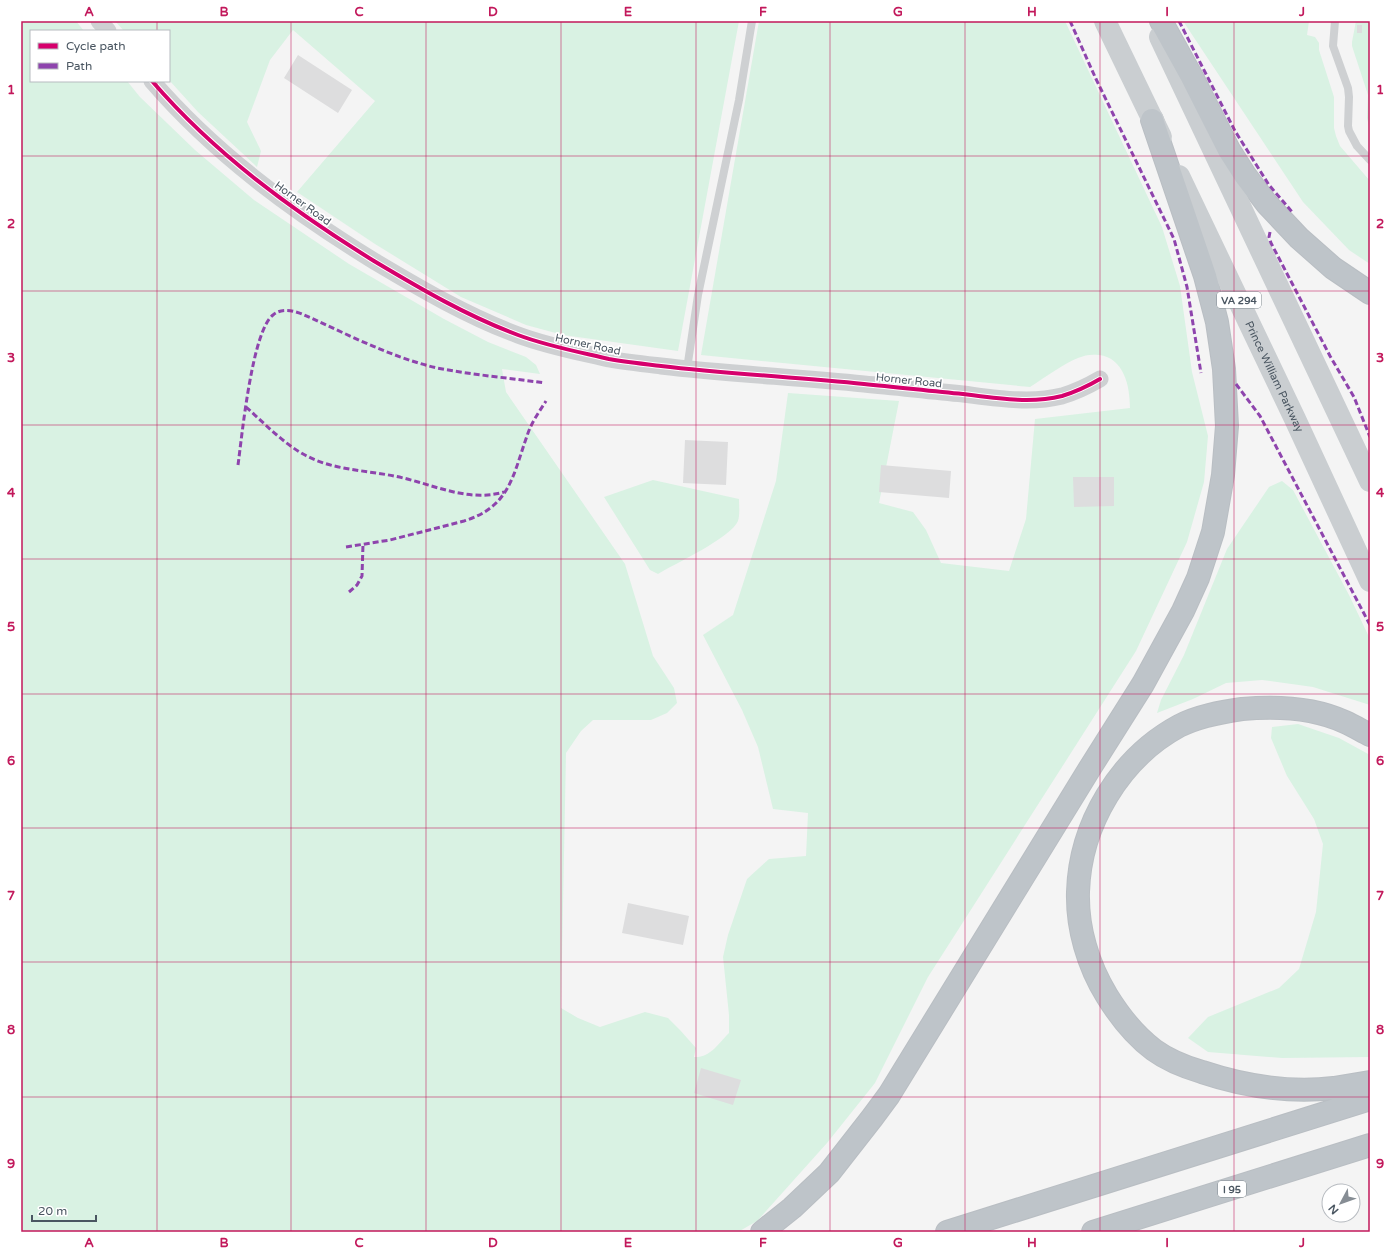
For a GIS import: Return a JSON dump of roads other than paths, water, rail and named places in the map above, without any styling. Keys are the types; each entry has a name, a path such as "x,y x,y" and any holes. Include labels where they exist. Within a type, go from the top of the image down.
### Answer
{"highway":[{"path":"1161,21 1192,77 1229,150 1245,175 1267,204 1299,238 1333,268 1370,293"},
{"path":"762,1232 792,1208 829,1173 889,1095 1090,768 1144,684 1183,611 1198,578 1212,532 1223,474 1227,426 1224,369 1218,322 1205,276 1152,120"},
{"path":"1370,735 1327,715 1298,708 1268,706 1232,710 1203,717 1180,726 1159,739 1135,760 1114,785 1101,806 1090,830 1081,861 1078,892 1079,917 1085,948 1099,983 1117,1014 1135,1034 1156,1052 1180,1065 1221,1079 1252,1086 1306,1089 1332,1088 1370,1082"},
{"path":"947,1232 1370,1099"},
{"name":"I 95","path":"1093,1232 1370,1145"}],"main road":[{"name":"Prince William Parkway","path":"1105,21 1295,419 1370,581"},
{"path":"1152,21 1370,481"}],"street":[{"path":"99,21 107,30"},
{"name":"Horner Road","path":"153,82 202,133 277,197 329,233 422,290 465,312 512,333 554,346 612,359 687,369 829,380 1000,398 1036,400 1062,396 1086,387 1100,379"}],"lane":[{"path":"687,369 698,295 739,100 752,21"},
{"path":"1335,21 1333,46 1350,97 1349,130 1358,146 1370,160"}]}
